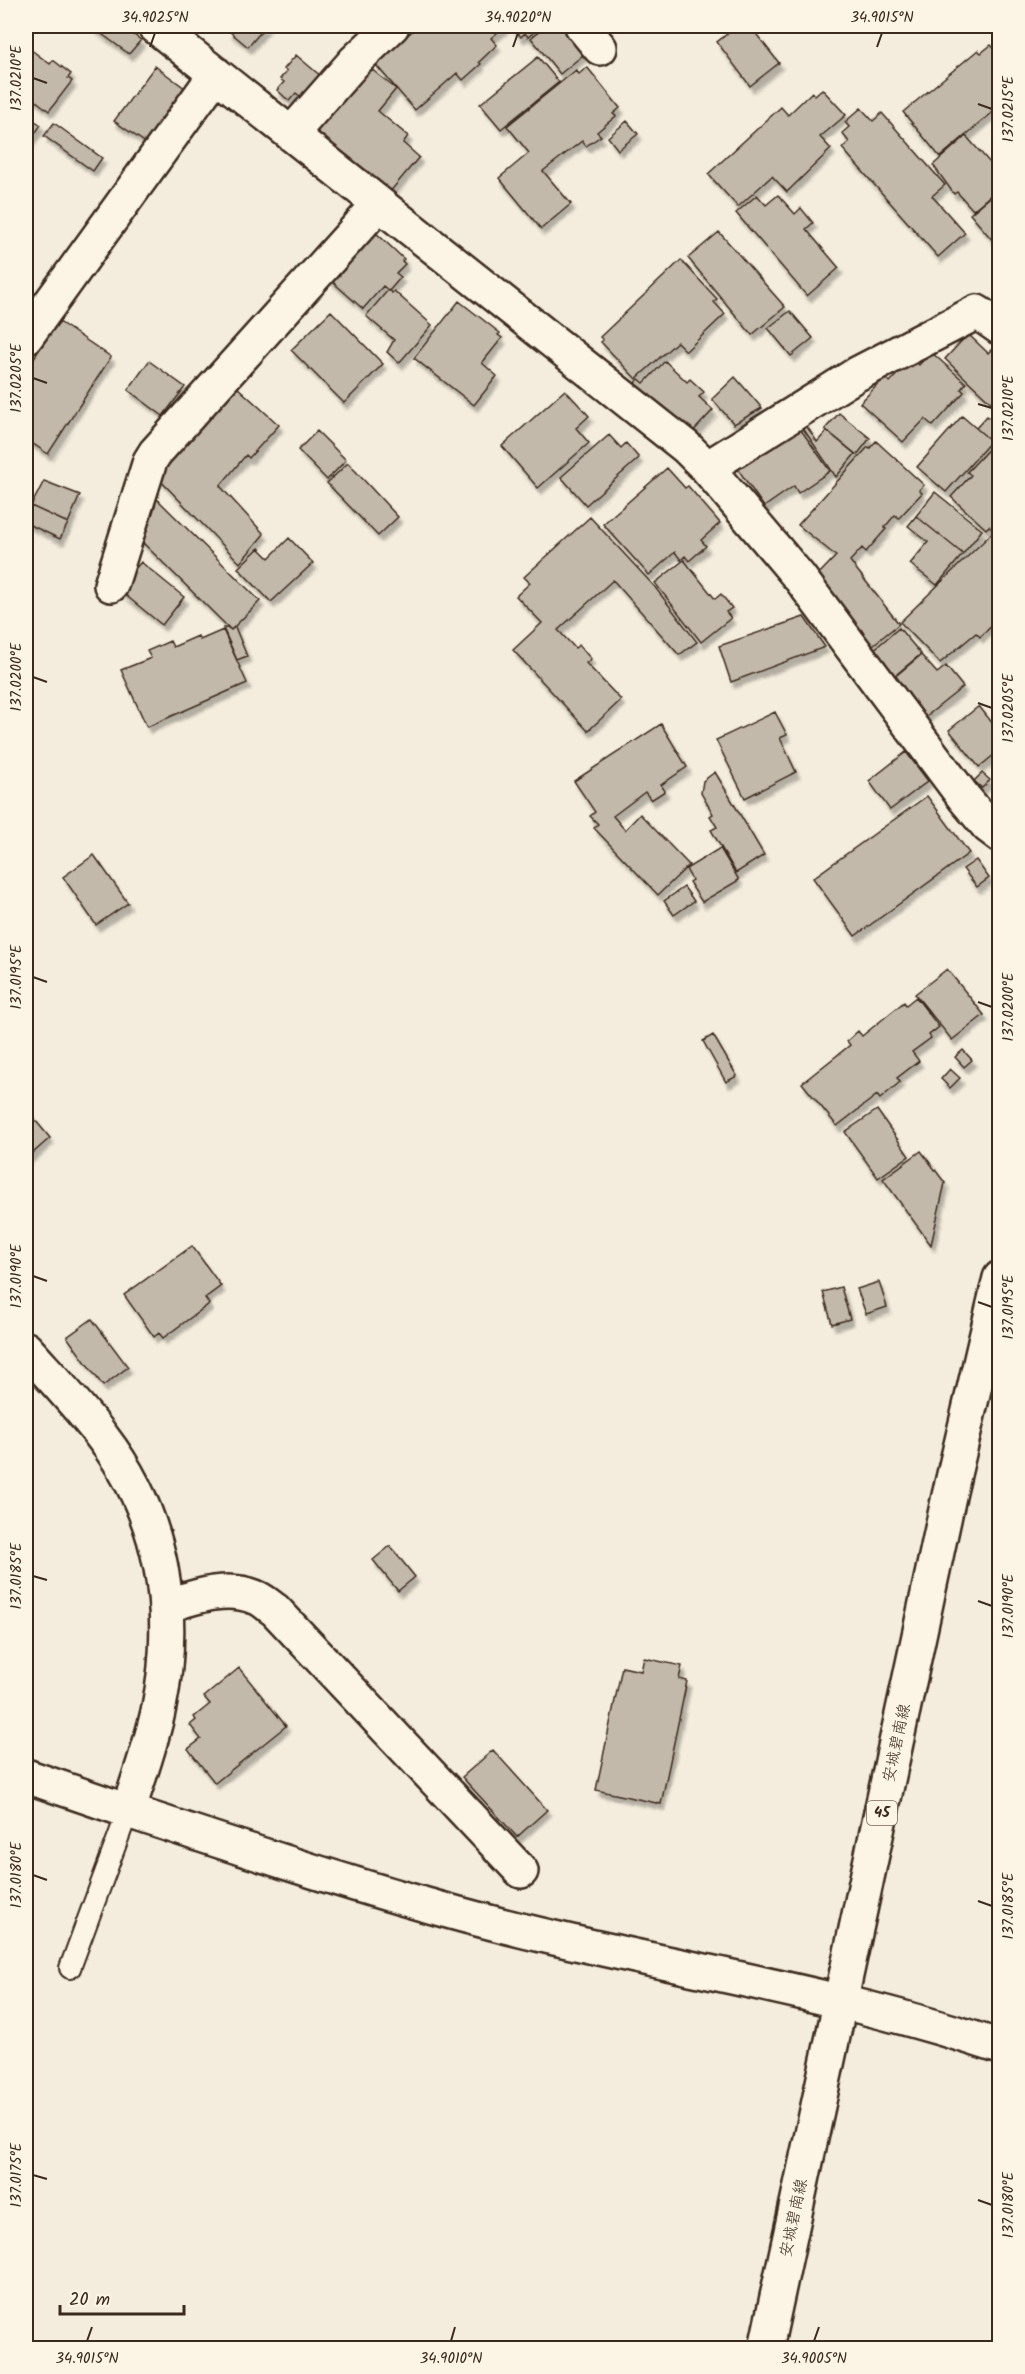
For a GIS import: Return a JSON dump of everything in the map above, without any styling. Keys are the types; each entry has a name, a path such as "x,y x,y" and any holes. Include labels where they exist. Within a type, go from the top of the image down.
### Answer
{"street":[{"path":"155,26 686,447 707,468 800,578 965,799 988,826 999,835"},
{"path":"291,134 355,61 392,26"},
{"path":"26,337 216,74"},
{"path":"111,585 150,460 379,204"},
{"path":"707,468 857,374 977,312 999,328"},
{"name":"安城碧南線","path":"766,2349 949,1496 999,1278"},
{"path":"26,1349 104,1439 132,1483 148,1516 159,1557 166,1606 166,1648 159,1707 128,1812"},
{"path":"166,1606 208,1593 232,1592 256,1597 275,1610 521,1871"},
{"path":"26,1776 128,1812 374,1891 548,1937 840,2003 999,2047"}],"lane":[{"path":"70,1968 128,1812"}],"building":[{"path":"91,26 121,26 141,40 129,54"},
{"path":"235,26 266,26 248,47 229,31"},
{"path":"418,26 505,26 491,38 497,45 479,62 481,64 463,80 457,73 415,110 375,64"},
{"path":"511,26 541,26 528,37 525,33 521,37"},
{"path":"545,26 567,26 588,51 560,74 531,38"},
{"path":"737,26 750,26 779,63 750,86 717,42"},
{"path":"991,45 1000,55 1000,119 993,112 940,157 903,112 978,50 981,53"},
{"path":"26,46 50,64 53,60 71,74 68,78 72,81 49,111 26,93"},
{"path":"296,55 322,77 311,90 309,88 301,97 296,93 289,101 277,90 284,82 280,79 287,71 284,69"},
{"path":"538,57 559,82 501,129 480,104"},
{"path":"365,64 396,89 378,111 408,136 403,143 419,157 389,193 311,127"},
{"path":"155,66 186,89 146,143 114,121"},
{"path":"587,67 620,108 613,114 616,116 597,132 601,136 586,146 582,141 543,171 571,204 541,229 499,178 529,153 507,126 576,70 579,74"},
{"path":"822,89 846,115 820,137 831,149 787,192 772,176 738,207 708,174 781,107 788,115 812,92 815,95"},
{"path":"861,108 873,121 882,113 945,185 932,196 965,233 938,257 842,148 849,142 842,133 849,127 845,122"},
{"path":"26,115 41,125 26,146"},
{"path":"627,121 638,134 618,150 608,137"},
{"path":"54,123 102,158 93,171 44,136"},
{"path":"966,136 1000,174 1000,187 973,210 957,192 954,194 933,165"},
{"path":"1000,189 1000,249 970,214"},
{"path":"757,195 766,205 778,195 795,214 801,208 813,223 806,229 839,268 807,296 736,213"},
{"path":"373,230 404,259 402,261 405,264 396,273 401,277 389,291 383,286 363,309 326,276"},
{"path":"719,232 785,307 752,335 688,258"},
{"path":"681,260 717,299 714,302 725,314 686,351 677,342 636,379 601,342 603,340 600,337"},
{"path":"388,290 392,293 394,291 432,325 399,363 387,352 394,340 366,316"},
{"path":"459,301 500,333 498,335 502,338 482,363 497,376 474,405 414,358"},
{"path":"331,311 383,364 344,403 291,350"},
{"path":"790,311 813,338 791,356 768,328"},
{"path":"58,321 111,357 48,454 26,439 26,370"},
{"path":"968,334 988,353 996,345 1000,348 999,410 945,359"},
{"path":"931,352 966,383 961,389 964,392 933,426 925,419 903,442 860,403 885,377 890,382 912,358 919,365"},
{"path":"149,361 185,387 163,416 128,390"},
{"path":"665,361 687,382 690,379 704,392 699,397 713,410 689,436 631,387 639,379 644,383"},
{"path":"735,377 762,408 734,424 712,399"},
{"path":"237,387 279,425 249,458 246,455 220,486 264,534 240,563 155,475"},
{"path":"565,390 589,416 576,428 589,443 538,488 502,446"},
{"path":"839,413 870,438 857,455 825,429"},
{"path":"962,416 991,441 946,492 917,467"},
{"path":"987,416 1000,427 1000,431 991,441 976,428"},
{"path":"802,419 817,442 827,431 855,454 836,477 798,421"},
{"path":"796,423 830,471 798,493 794,486 764,507 735,465"},
{"path":"317,431 346,460 327,480 298,450"},
{"path":"609,435 621,448 626,443 639,458 586,505 561,477"},
{"path":"1000,437 1000,536 989,526 986,529 951,497 971,475 967,472"},
{"path":"876,441 924,485 919,490 922,493 899,518 895,515 866,552 862,548 850,561 899,624 869,648 816,577 836,556 798,525"},
{"path":"348,463 398,517 378,536 327,483"},
{"path":"667,468 685,488 688,486 720,523 701,540 706,546 689,561 685,556 681,560 675,552 649,575 603,524"},
{"path":"44,481 80,495 68,523 31,506"},
{"path":"935,492 982,530 963,554 916,516"},
{"path":"156,498 260,601 231,630 134,534 142,513"},
{"path":"31,506 68,523 60,539 26,523"},
{"path":"916,516 963,554 937,585 910,564 928,542 908,526"},
{"path":"590,517 654,586 697,642 679,655 613,580 558,630 575,648 579,645 591,659 586,663 621,700 588,731 513,650 542,623 516,596 530,583 524,577"},
{"path":"992,533 1000,542 1000,610 996,613 1000,618 980,637 976,633 940,663 900,622"},
{"path":"289,538 313,563 271,602 238,568 259,548 269,558"},
{"path":"684,560 715,599 721,594 732,608 726,612 731,618 701,642 655,583"},
{"path":"141,562 184,597 162,625 118,589"},
{"path":"804,617 825,647 731,682 719,646"},
{"path":"227,627 231,630 235,627 247,656 237,660 223,628"},
{"path":"899,628 921,654 892,678 871,652"},
{"path":"223,630 247,683 147,727 121,670 151,658 147,651 170,641 173,647 198,636 200,640"},
{"path":"921,655 937,673 946,666 963,687 924,718 892,679"},
{"path":"979,706 1000,733 1000,750 979,767 949,730"},
{"path":"775,712 787,735 780,738 796,772 745,798 716,740"},
{"path":"661,724 687,767 661,785 665,791 651,800 645,792 613,816 625,830 640,814 689,865 658,895 594,828 598,824 590,816 595,812 574,781"},
{"path":"906,752 928,781 890,810 869,781"},
{"path":"715,772 764,855 736,873 711,830 717,827 710,816 713,814 701,793 703,781"},
{"path":"982,773 990,780 982,788 974,781"},
{"path":"927,796 969,853 855,936 813,878"},
{"path":"720,848 739,880 702,902 689,882 692,880 686,869"},
{"path":"94,855 128,903 96,925 63,877"},
{"path":"976,860 989,878 977,887 963,869"},
{"path":"684,887 694,901 674,915 664,901"},
{"path":"947,969 984,1015 952,1040 915,994"},
{"path":"916,997 939,1027 929,1035 931,1038 912,1052 919,1061 897,1078 900,1082 880,1099 877,1095 837,1126 802,1083 850,1045 847,1041 858,1031 862,1036 904,1002 906,1005"},
{"path":"713,1035 737,1076 726,1082 703,1041"},
{"path":"963,1050 972,1060 964,1067 955,1057"},
{"path":"950,1069 960,1078 950,1088 941,1079"},
{"path":"26,1109 50,1138 26,1159"},
{"path":"877,1110 909,1156 878,1178 845,1132"},
{"path":"921,1151 945,1183 931,1245 883,1179"},
{"path":"192,1246 221,1286 205,1298 209,1304 163,1338 159,1333 154,1337 124,1295"},
{"path":"879,1282 887,1307 866,1314 857,1289"},
{"path":"841,1287 850,1319 832,1324 823,1292"},
{"path":"92,1319 128,1367 103,1386 67,1337"},
{"path":"390,1546 415,1577 398,1591 373,1560"},
{"path":"644,1658 682,1666 679,1679 687,1681 661,1804 596,1790 622,1667 641,1671"},
{"path":"239,1668 286,1726 215,1783 188,1749 201,1739 190,1725 196,1720 194,1717 210,1704 204,1697"},
{"path":"493,1750 547,1810 517,1837 462,1777"}]}
